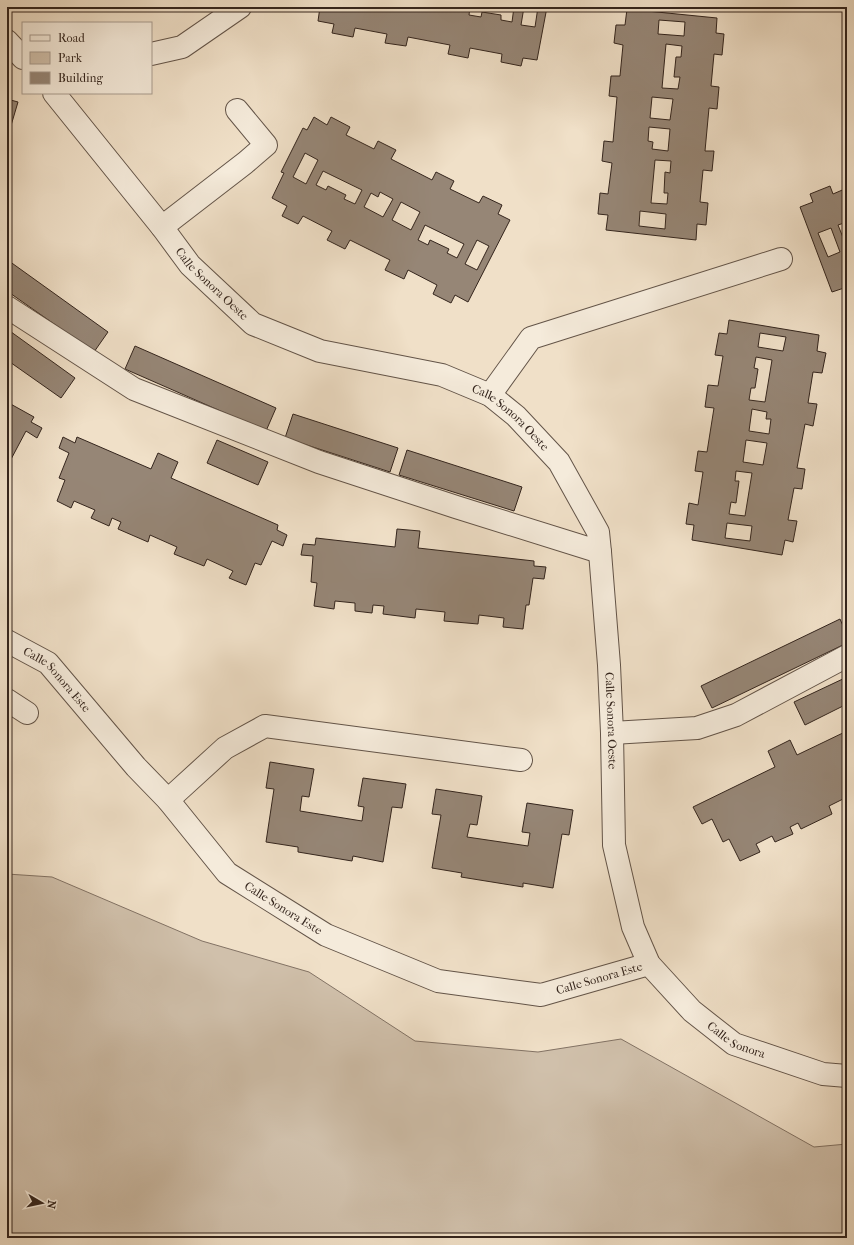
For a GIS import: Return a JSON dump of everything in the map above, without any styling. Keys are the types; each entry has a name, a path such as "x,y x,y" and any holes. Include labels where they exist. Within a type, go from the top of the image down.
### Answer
{"street":[{"path":"152,54 182,47 240,7"},
{"name":"Calle Sonora Oeste","path":"65,97 190,265 253,324 320,351 442,375 490,395 516,416 559,462 598,532 609,665 614,845 633,927 649,964"},
{"path":"162,227 266,145 237,110"},
{"path":"490,395 531,338 781,259"},
{"path":"7,307 134,389 319,462 600,552"},
{"name":"Calle Sonora Este","path":"7,641 48,663 136,767 168,800 227,873 326,935 438,981 542,995 649,964"},
{"path":"612,733 697,728 736,715 847,656"},
{"path":"7,700 27,713"},
{"path":"168,800 225,748 265,726 520,760"},
{"name":"Calle Sonora","path":"649,964 692,1011 734,1044 823,1074 847,1076"}],"green space":[{"path":"7,874 52,877 202,941 309,972 415,1041 538,1052 621,1039 814,1147 847,1144 847,1238 7,1238"}],"building":[{"path":"320,7 470,7 469,15 481,17 482,12 501,15 501,20 512,22 514,7 524,7 521,25 535,27 538,7 547,7 537,60 523,58 521,66 501,62 502,54 470,48 468,58 448,54 450,45 408,37 406,46 385,43 387,34 355,28 353,37 332,33 334,24 318,21"},
{"path":"627,9 717,18 716,33 724,34 722,55 714,54 711,86 719,87 717,109 709,108 705,151 714,151 712,171 703,170 700,202 708,203 706,225 697,224 696,240 606,230 608,215 598,214 600,193 608,194 612,163 602,161 604,141 613,142 617,97 609,96 611,76 620,76 623,45 614,43 616,25 625,25","holes":["659,20 685,22 684,36 658,34","666,44 682,46 681,57 676,57 674,77 680,77 678,89 662,88","652,97 673,99 670,120 650,118","649,127 670,129 668,151 652,149 653,142 648,141","655,160 671,161 670,173 665,172 664,193 668,193 667,204 651,203","640,211 666,214 665,229 639,226"]},
{"path":"7,99 18,102 7,139"},
{"path":"314,117 327,125 331,117 350,127 346,135 374,149 378,141 396,150 391,159 432,180 436,172 454,181 450,189 479,203 483,196 502,205 498,214 510,220 468,302 455,295 451,303 433,294 437,285 408,270 404,279 385,270 390,260 350,240 345,249 327,240 332,231 303,216 298,224 282,216 287,206 272,198 284,173 281,172 303,128 307,130","holes":["305,153 318,160 306,184 293,177","323,171 362,190 355,204 344,199 346,195 328,186 326,190 316,185","380,192 393,199 383,217 364,207 371,193 378,197","401,202 420,212 411,230 392,220","425,225 464,244 457,258 447,253 449,249 430,240 428,245 418,240","477,240 489,246 477,270 465,264"]},
{"path":"830,186 833,194 847,188 847,222 838,225 844,240 847,239 847,287 832,292 800,207 813,202 810,194","holes":["831,228 840,252 828,257 818,233"]},
{"path":"9,261 108,332 94,352 7,291 7,265"},
{"path":"729,320 819,335 817,351 826,353 822,373 813,372 808,403 817,404 813,426 805,424 797,468 805,469 802,489 794,488 788,520 797,521 793,542 785,540 782,555 692,540 694,525 686,524 689,503 698,505 703,472 695,471 698,451 707,452 714,408 705,407 708,385 718,386 723,356 715,355 719,333 727,334","holes":["760,333 786,337 783,351 758,347","756,357 772,360 765,402 749,400 751,388 755,388 758,369 754,368","752,409 767,412 766,419 771,419 769,434 749,431","746,440 767,443 763,465 743,462","736,471 752,473 745,516 729,514 731,502 736,503 739,481 735,481","727,523 752,526 750,541 725,538"]},
{"path":"7,329 75,378 61,398 7,360"},
{"path":"135,346 276,408 266,431 125,369"},
{"path":"7,402 34,417 31,422 42,428 37,438 26,431 9,463 7,462"},
{"path":"293,414 398,448 390,472 285,438"},
{"path":"63,437 75,443 77,437 151,469 158,453 178,462 171,478 278,525 277,530 287,535 283,546 272,541 261,565 255,563 246,585 229,578 233,571 207,559 204,566 174,554 177,547 150,535 148,542 118,529 121,522 112,518 109,526 91,518 95,510 74,501 71,508 57,501 65,480 59,478 69,453 59,448"},
{"path":"217,440 268,462 258,485 207,463"},
{"path":"407,450 522,487 514,511 399,475"},
{"path":"397,529 420,531 418,548 534,561 534,566 546,567 544,579 533,578 529,605 526,605 523,629 503,627 504,618 479,615 478,624 444,621 445,612 416,609 415,618 383,614 384,606 373,605 372,613 355,611 355,603 335,601 334,609 314,606 317,583 311,582 313,556 301,555 303,544 315,545 316,538 395,547"},
{"path":"840,619 847,635 847,643 712,708 701,686"},
{"path":"847,677 847,704 805,725 794,702"},
{"path":"847,731 847,797 829,806 832,814 801,829 798,823 790,827 793,834 775,842 772,836 756,844 760,852 740,861 729,839 723,842 712,819 702,824 693,807 775,767 768,751 790,740 797,755"},
{"path":"270,762 314,769 309,797 302,796 300,811 362,821 364,807 358,806 363,778 406,784 402,808 392,807 383,862 353,856 352,861 298,852 298,847 266,842 274,789 266,788"},
{"path":"436,789 482,796 477,825 470,824 467,837 528,846 530,833 522,832 527,803 573,810 569,835 562,834 553,888 523,883 523,887 461,877 462,873 432,868 441,815 432,814"}]}
